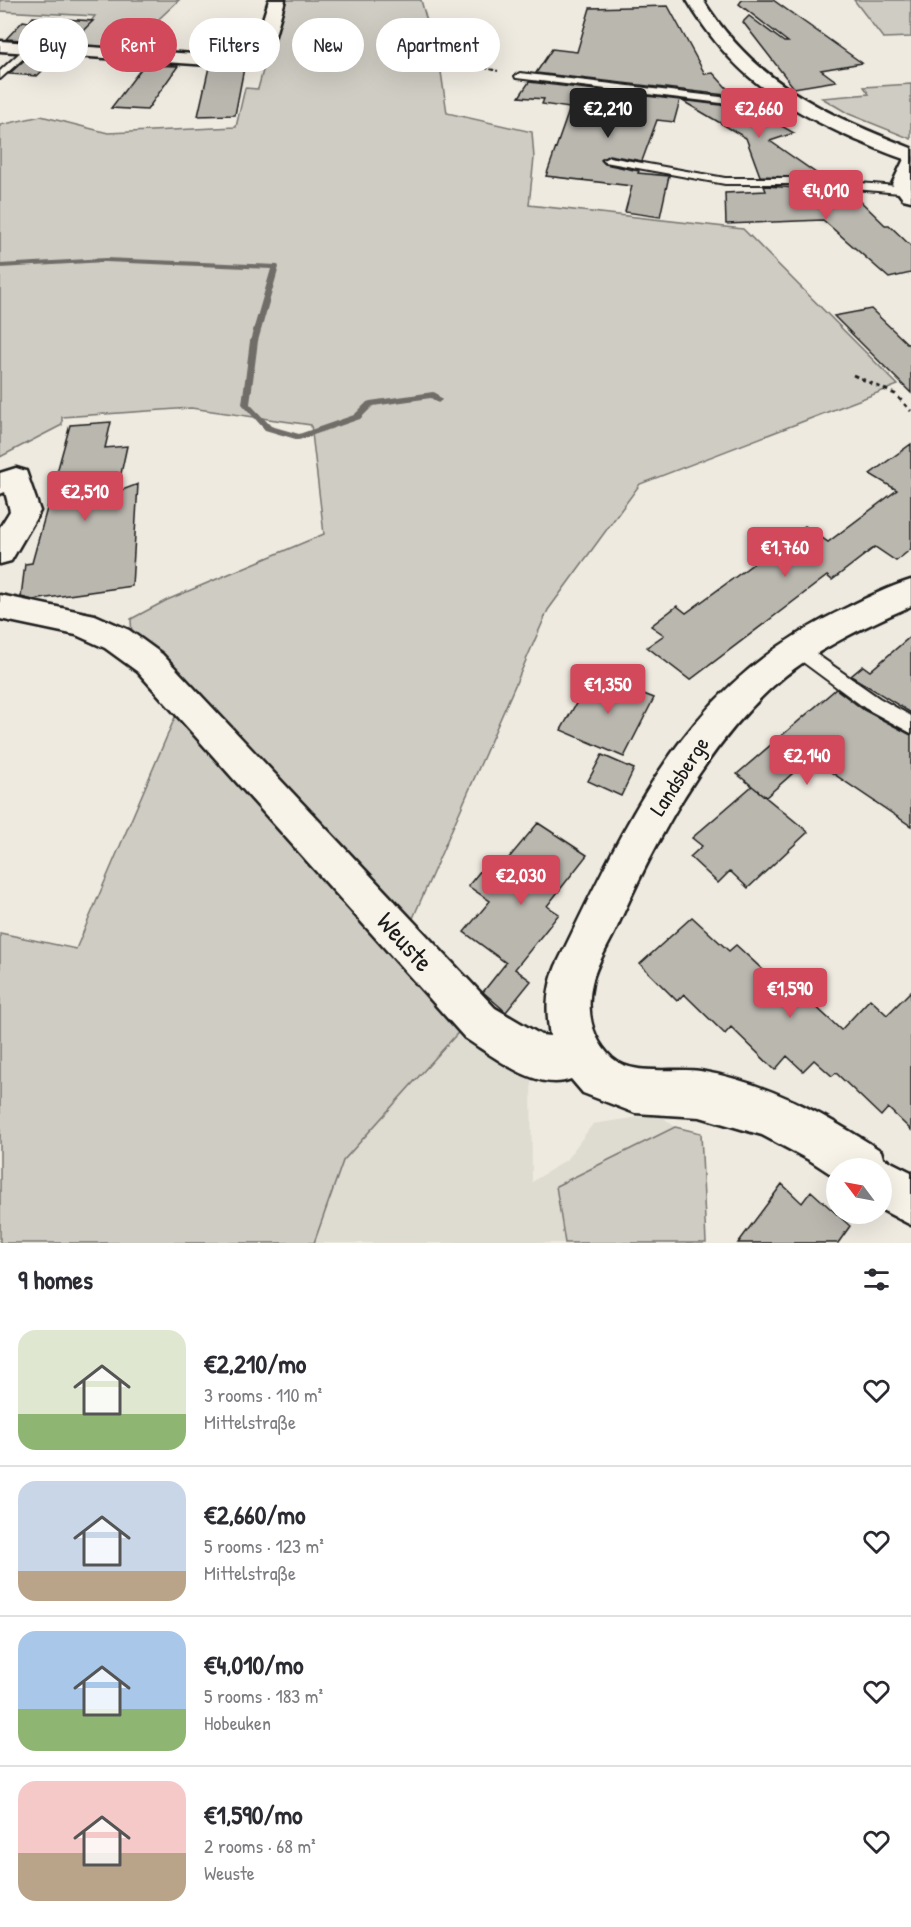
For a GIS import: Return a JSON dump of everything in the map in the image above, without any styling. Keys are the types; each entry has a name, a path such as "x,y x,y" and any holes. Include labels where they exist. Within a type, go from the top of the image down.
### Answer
{"street":[{"path":"88,52 211,61 253,59 261,53 277,0"},
{"path":"695,0 716,37 746,68 795,103 911,155"},
{"path":"0,46 18,47"},
{"path":"910,192 903,184 911,163"},
{"path":"0,484 15,478 25,511 0,554"},
{"name":"Landsberge","path":"575,1050 568,1011 571,981 656,809 689,755 720,715 761,676 843,622 911,592"},
{"name":"Weuste","path":"0,607 83,624 117,639 150,663 480,1023 536,1057 565,1059 575,1050"},
{"path":"575,1050 599,1077 635,1090 700,1094 770,1114 828,1144 849,1158"},
{"path":"892,1188 911,1201"}],"lane":[{"path":"0,76 18,59"},
{"path":"520,76 754,104 795,103"},
{"path":"609,160 725,181 798,181 910,192"},
{"path":"799,649 872,703 911,725"}],"path":[{"path":"500,71 520,76"},
{"path":"853,375 895,394 911,411"}],"shaded area":[{"path":"0,0 179,0 160,18 100,18 100,48 88,47 88,25 95,16 0,11"},
{"path":"282,0 421,0 426,18 376,18 376,72 441,72 447,113 532,132 534,158 529,205 743,229 898,385 640,484 548,610 410,925 132,638 131,619 167,600 324,534 311,425 191,408 62,417 62,425 0,457 0,125 41,116 108,133 236,127 245,88 258,89 263,72 280,72 280,18 277,18"},
{"path":"854,0 911,0 911,37 883,38"},
{"path":"911,84 911,139 849,114 822,98 869,94 864,87"},
{"path":"179,708 464,1026 343,1161 314,1243 0,1243 0,933 76,949"},
{"path":"464,1026 531,1066 532,1182 566,1160 593,1124 659,1114 675,1127 557,1187 567,1243 314,1243 343,1161"},
{"path":"675,1127 701,1133 706,1243 565,1243 556,1186"}],"building":[{"path":"742,0 773,0 862,63 821,70 836,81 794,88 743,22 749,16 784,42 788,42 739,4"},
{"path":"668,6 705,74 713,73 734,96 536,73 552,49 577,52 590,8"},
{"path":"18,26 18,40 6,39"},
{"path":"18,66 18,72 41,72 37,76 9,74"},
{"path":"139,72 174,72 147,110 111,108"},
{"path":"208,72 243,72 235,115 198,116"},
{"path":"529,82 680,100 674,122 657,120 642,161 609,155 601,160 605,164 639,171 638,173 669,176 660,217 625,212 632,186 546,176 570,108 542,104 544,99 519,97"},
{"path":"681,100 752,109 794,133 770,141 823,178 760,176 746,138"},
{"path":"764,186 850,191 885,225 889,225 911,246 911,273 889,278 823,220 726,224 725,193 766,191"},
{"path":"871,309 911,347 911,393 834,316"},
{"path":"111,422 105,448 127,446 117,492 138,484 132,586 33,600 21,597 25,564 32,563 70,425"},
{"path":"911,444 911,549 896,561 875,547 832,580 827,576 690,680 647,647 664,635 651,626 677,606 686,613 805,526 828,542 897,490 870,474"},
{"path":"911,636 911,713 851,676 863,666 870,671"},
{"path":"593,674 654,698 624,757 561,730"},
{"path":"836,689 864,710 911,735 911,826 810,758 766,797 737,774"},
{"path":"602,755 634,769 621,796 588,781"},
{"path":"752,786 808,832 748,888 730,871 718,883 690,857 702,846 692,838"},
{"path":"538,823 587,855 547,906 559,914 515,969 531,981 506,1012 483,992 506,963 464,932 490,901 468,886 486,864 498,871"},
{"path":"692,917 729,951 736,945 776,982 783,976 841,1030 870,999 887,1015 911,991 911,1130 888,1108 881,1116 836,1073 832,1076 814,1060 803,1071 787,1056 775,1070 731,1027 725,1034 684,994 677,1001 640,964"},
{"path":"782,1184 802,1203 811,1191 826,1204 826,1224 848,1224 850,1226 838,1243 738,1243"}],"waterway":[{"path":"0,266 105,260 275,267 254,341 246,404 268,428 299,437 357,417 370,404 433,395 438,400"}]}
